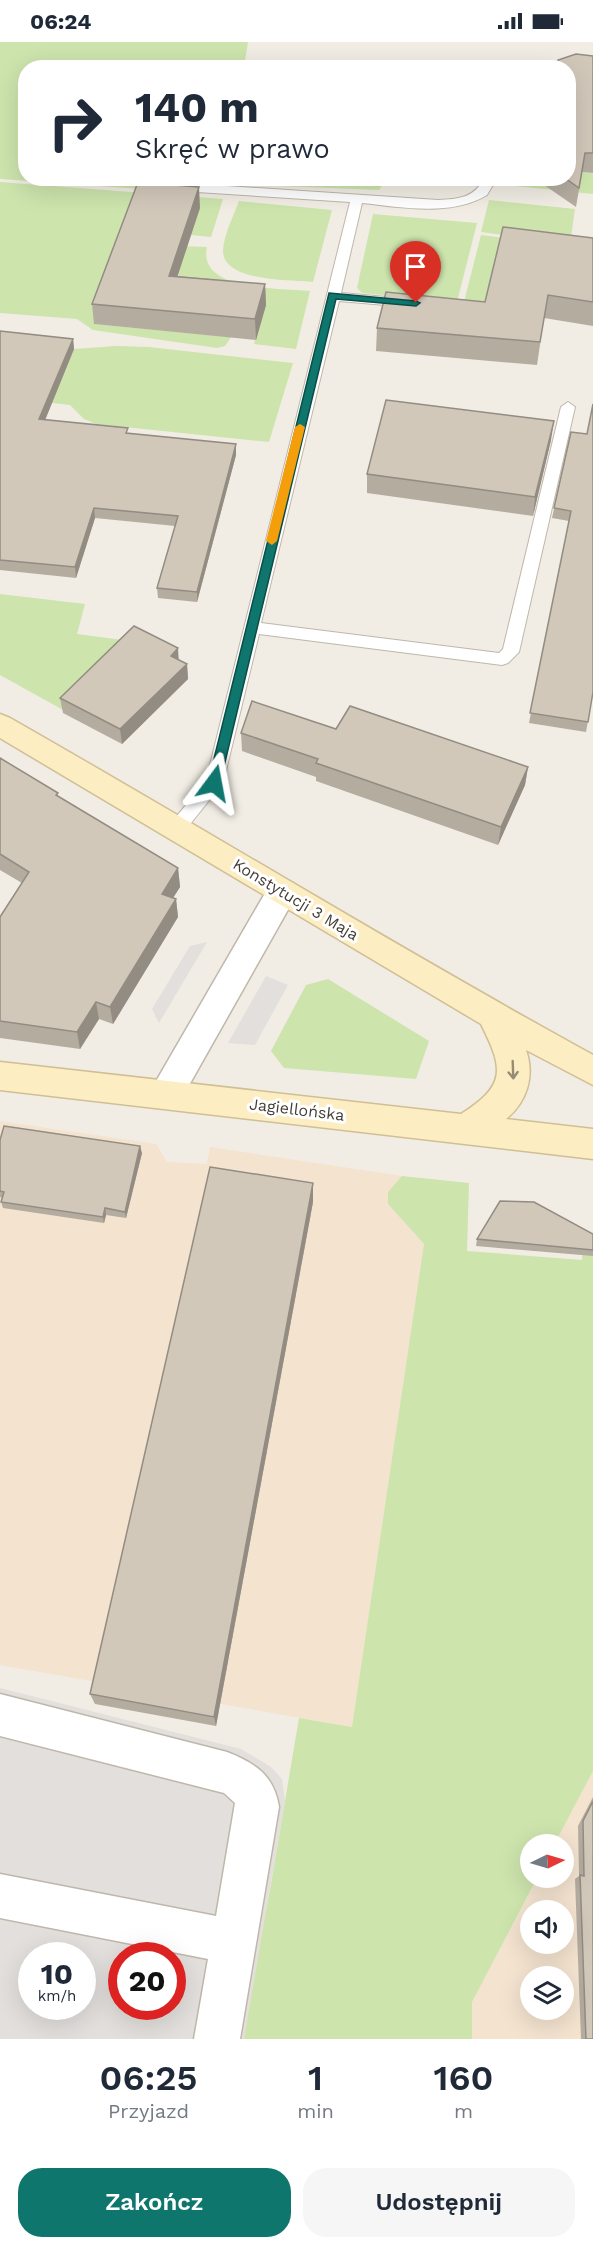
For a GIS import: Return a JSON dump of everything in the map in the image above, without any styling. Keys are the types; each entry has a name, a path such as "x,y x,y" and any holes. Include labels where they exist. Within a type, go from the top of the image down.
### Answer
{"street":[{"name":"Konstytucji 3 Maja","path":"0,725 493,1016 593,1071"},
{"path":"167,1093 282,892"},
{"path":"466,1129 503,1103 513,1088 515,1067 507,1042 493,1016"},
{"name":"Jagiellońska","path":"0,1076 167,1093 593,1144"},
{"path":"0,1715 227,1773 248,1785 256,1797 257,1808 217,2039"},
{"path":"0,1896 234,1942"}],"lane":[{"path":"197,188 441,203 463,202 481,194 486,186"},
{"path":"177,828 214,783 357,199"},
{"path":"332,296 427,304"},
{"path":"251,627 502,659 511,652 568,407"}],"shaded area":[{"path":"207,942 159,1023 152,1009 190,946"},
{"path":"266,976 288,985 255,1045 228,1043"},
{"path":"0,1121 156,1144 167,1162 207,1164 210,1147 402,1176 388,1192 388,1204 424,1244 352,1727 0,1665"},
{"path":"0,1688 241,1749 271,1767 282,1779 285,1801 244,2039 0,2039"},
{"path":"593,1771 593,2039 472,2039 472,2002 520,1910 520,1954 574,1954 574,1900 525,1900 532,1888 574,1888 574,1834 560,1834"}],"green space":[{"path":"0,42 248,42 245,60 18,60 18,180 0,179"},
{"path":"577,172 593,173 593,194 515,186 560,186 578,191"},
{"path":"0,182 18,183 18,186 52,186 223,199 211,237 191,235 200,208 94,324 231,337 225,346 217,348 93,330 77,319 0,313"},
{"path":"99,186 147,186 141,189"},
{"path":"280,186 382,186 379,190"},
{"path":"489,200 575,209 570,244 481,232"},
{"path":"239,201 332,210 313,282 245,274 226,260 224,244"},
{"path":"373,214 477,223 457,302 362,293 357,288"},
{"path":"481,235 568,246 485,316 464,302"},
{"path":"182,246 207,247 207,262 215,272 228,280 262,288 310,291 296,349 254,344 265,305 168,288"},
{"path":"116,346 149,347 293,363 269,442 96,424 84,419 70,405 0,397 63,376 74,349"},
{"path":"0,594 85,604 77,634 130,641 65,711 0,675"},
{"path":"328,979 429,1041 416,1079 284,1068 271,1051 306,985"},
{"path":"402,1176 469,1183 467,1251 582,1260 583,1248 593,1248 593,1771 560,1834 520,1834 520,1888 532,1888 525,1900 520,1900 520,1910 472,2002 472,2039 241,2039 271,1884 299,1718 352,1727 424,1244 388,1204 388,1192"}],"building":[{"path":"576,54 593,56 593,153 585,153 579,188 576,186 576,60 558,60"},
{"path":"136,186 199,187 169,276 265,284 255,319 92,304"},
{"path":"503,227 593,238 593,302 548,295 540,342 377,328 386,292 485,302"},
{"path":"0,331 73,339 39,419 128,428 126,433 236,444 197,592 157,588 178,516 94,508 75,567 0,560"},
{"path":"386,400 554,421 535,497 367,474"},
{"path":"593,404 593,692 588,722 530,713 571,511 554,508 571,432 587,434"},
{"path":"134,626 178,648 171,656 187,664 120,729 60,698"},
{"path":"252,701 336,729 350,706 528,767 501,827 316,763 318,759 241,733"},
{"path":"0,758 58,793 56,795 178,868 162,894 176,899 110,1007 96,1002 77,1032 0,1021 0,917 29,872 0,854"},
{"path":"4,1126 140,1146 125,1212 105,1208 103,1217 1,1202 4,1192 0,1191 0,1140"},
{"path":"210,1167 313,1183 214,1717 90,1694"},
{"path":"500,1201 534,1202 593,1234 593,1250 477,1239"},
{"path":"593,1801 593,2039 586,2039 580,1875 584,1876 583,1821"}],"slow traffic":[{"path":"272,541 300,427"}],"route":[{"path":"214,783 332,296 416,303"}]}
